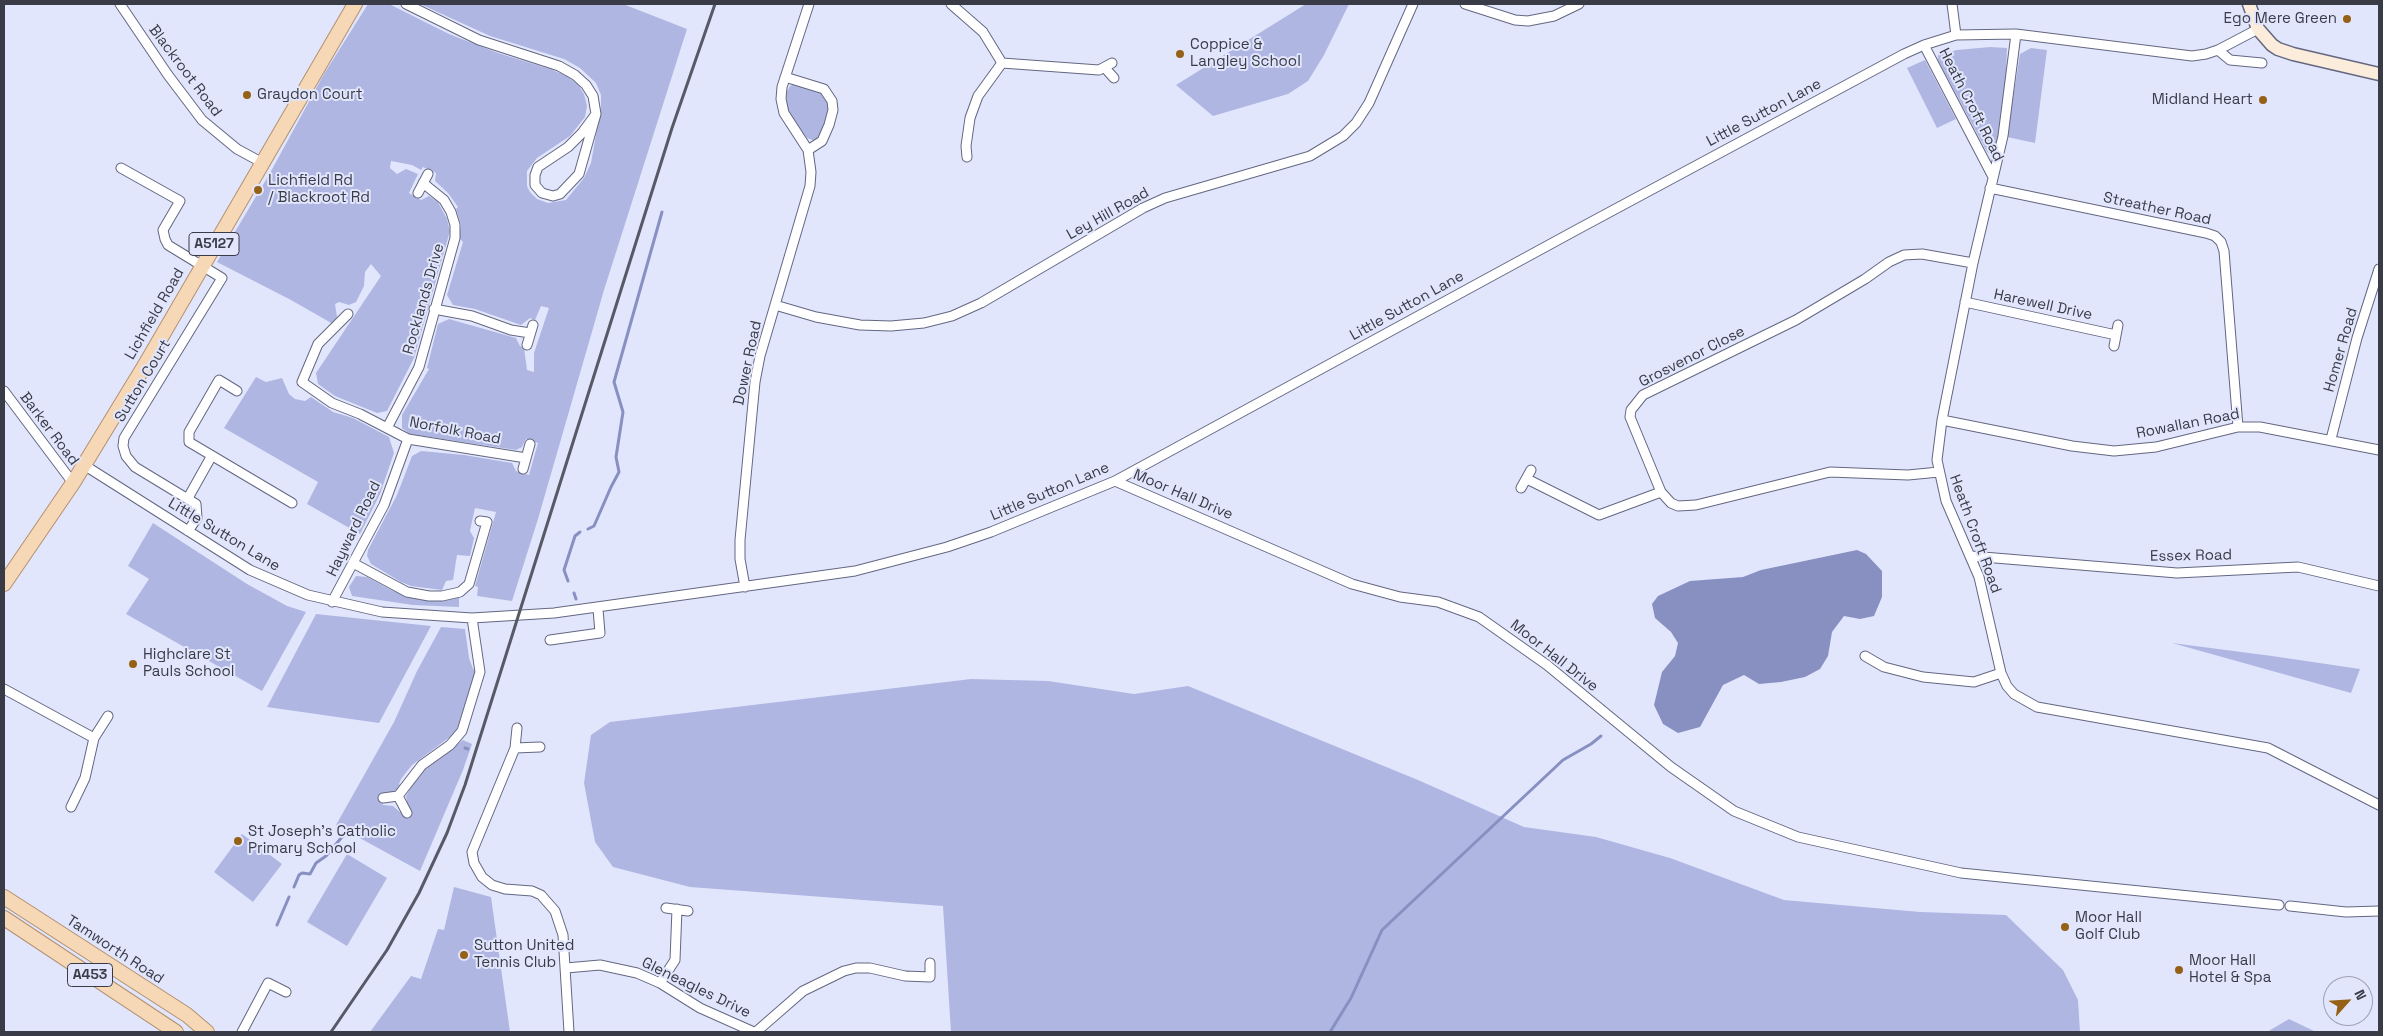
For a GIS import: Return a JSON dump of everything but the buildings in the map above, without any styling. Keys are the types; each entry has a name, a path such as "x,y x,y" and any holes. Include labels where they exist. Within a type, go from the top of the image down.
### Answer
{"main road":[{"name":"Lichfield Road","path":"4,584 84,465 355,4"},
{"path":"2249,4 2258,29 2272,45 2293,54 2379,74"},
{"name":"Tamworth Road","path":"4,897 187,1015 207,1032"},
{"name":"A453","path":"4,918 176,1032"}],"street":[{"name":"Blackroot Road","path":"120,4 168,75 202,120 237,150 261,162"},
{"path":"406,4 479,40 559,66 576,75 586,84 593,96 596,114 579,174 560,194 553,196 542,193 535,185 535,175 538,167 568,147 582,133 596,114"},
{"name":"Dower Road","path":"745,587 740,559 740,540 748,440 757,374 810,186 811,161 808,150 784,113 781,99 785,77 808,4"},
{"path":"951,4 983,32 1002,63"},
{"name":"Ley Hill Road","path":"775,305 816,318 860,325 908,325 952,316 980,303 1165,198 1310,156 1343,136 1365,110 1413,4"},
{"path":"1465,4 1498,16 1528,21 1554,16 1579,4"},
{"path":"1952,4 1956,35"},
{"name":"Little Sutton Lane","path":"84,465 250,570 283,586 332,602 382,612 472,618 598,609 855,571 947,547 991,532 1115,481 1895,58 1924,45 1956,35 2016,34 2192,56 2218,50 2258,29"},
{"name":"Heath Croft Road","path":"2016,34 2003,136 1973,263 1938,444 1938,472 1946,501 1971,556 1987,607 2001,673 2007,686 2014,694 2037,707 2268,748 2379,805"},
{"name":"Heath Croft Road","path":"1924,45 1993,177"},
{"path":"2218,50 2230,60 2262,63"},
{"path":"1002,63 1099,70 1108,65 1114,78"},
{"path":"967,157 961,146 978,96 1002,63"},
{"path":"785,77 824,89 832,101 829,125 822,141 808,150"},
{"path":"120,168 180,201 163,230 165,239 168,245 202,264"},
{"path":"418,193 428,174"},
{"name":"Rocklands Drive","path":"387,428 419,367 455,238 456,225 452,212 444,200 423,183"},
{"name":"Streather Road","path":"1990,188 2215,236 2221,242 2224,251 2238,427"},
{"name":"Grosvenor Close","path":"1661,492 1630,417 1631,410 1643,395 1796,320 1865,279 1889,262 1904,255 1922,254 1973,263"},
{"name":"Sutton Court","path":"188,498 135,467 126,456 123,446 124,438 222,278 202,264"},
{"name":"Homer Road","path":"2331,439 2357,338 2379,269"},
{"name":"Harewell Drive","path":"1965,302 2116,335"},
{"path":"434,309 472,316 511,330 532,329 527,345"},
{"name":"Norfolk Road","path":"348,314 318,344 302,382 332,403 360,414 408,439 526,458"},
{"path":"2114,346 2118,326"},
{"path":"237,391 219,380 189,432 189,442 211,457 292,503"},
{"name":"Barker Road","path":"4,391 73,483"},
{"name":"Rowallan Road","path":"1942,420 2072,446 2114,450 2156,447 2238,427 2260,427 2331,439 2379,450"},
{"name":"Hayward Road","path":"332,602 384,505 408,439"},
{"path":"523,469 530,444"},
{"path":"188,531 197,518 198,510 196,504 188,498 211,457"},
{"path":"1521,488 1531,470"},
{"path":"1527,479 1599,515 1605,515 1661,492 1671,503 1687,506 1830,472 1908,475 1938,472"},
{"name":"Moor Hall Drive","path":"1115,481 1352,584 1400,597 1438,602 1479,616 1547,665 1671,767 1734,810 1798,838 1961,873 2280,905"},
{"path":"353,563 407,592 442,596 460,592 469,584 487,522 480,521"},
{"name":"Essex Road","path":"1971,556 2177,573 2298,567 2379,586"},
{"path":"550,640 600,633 598,609"},
{"path":"383,798 398,796 422,765 450,745 462,731 480,672 472,618"},
{"path":"1865,656 1884,667 1922,678 1974,682 2001,673"},
{"path":"4,689 94,738"},
{"path":"72,807 85,778 94,738 108,716"},
{"path":"517,728 515,748 476,840 472,852 473,858 482,877 492,886 532,891 541,895 549,902 555,912 563,935 570,1032"},
{"path":"515,748 540,747"},
{"path":"398,796 407,812"},
{"path":"2290,906 2346,912 2379,912"},
{"path":"666,908 688,910"},
{"path":"660,983 674,960 677,910"},
{"path":"755,1032 803,991 844,971 856,968 870,968 904,976 930,977 930,963"},
{"name":"Gleneagles Drive","path":"566,968 612,966 637,973 660,983 694,1005 755,1032"},
{"path":"242,1032 268,983 286,992"}],"shaded area":[{"path":"368,4 389,4 449,34 567,76 579,86 584,94 587,106 585,117 570,136 537,158 527,171 527,186 530,192 537,199 548,203 566,200 584,178 591,163 601,107 601,95 596,83 580,68 564,59 490,36 420,4 623,4 687,29 604,290 538,519 512,601 477,596 478,587 475,586 496,512 475,508 470,531 474,538 470,556 457,555 453,580 446,581 442,590 411,586 401,582 371,564 367,556 368,550 397,495 412,456 421,451 464,455 512,463 516,471 529,475 538,443 526,439 522,447 516,450 410,434 402,428 402,415 429,369 427,368 438,324 449,319 516,338 520,346 524,348 527,370 534,372 534,353 549,308 541,306 535,320 530,318 521,325 475,309 453,305 447,295 463,242 459,238 461,225 456,209 458,207 448,193 435,181 436,173 423,167 421,170 412,165 391,161 390,168 397,174 406,169 418,174 409,193 421,200 429,196 438,202 447,219 450,231 414,358 387,411 377,413 335,396 318,384 316,373 381,276 371,264 365,272 364,286 356,302 349,305 339,302 335,304 337,317 333,324 217,262 270,173 324,74"},
{"path":"1306,4 1349,4 1324,55 1308,81 1288,94 1213,116 1176,85"},
{"path":"1990,47 2007,48 2005,96 1996,147 1990,154 1987,152 1938,60 1938,55 1957,50"},
{"path":"2031,48 2047,50 2035,143 2007,137 2020,54"},
{"path":"1925,60 1956,119 1937,128 1907,68"},
{"path":"794,84 814,89 822,93 826,98 829,111 822,137 815,141 807,138 792,120 788,111 786,93 790,86"},
{"path":"256,377 266,382 282,378 289,394 295,399 305,401 311,397 333,412 353,418 389,437 394,453 380,494 360,534 307,504 318,482 224,428"},
{"path":"153,523 247,584 287,606 306,612 262,691 126,614 149,579 128,566"},
{"path":"1857,550 1866,554 1882,571 1882,597 1874,616 1860,619 1844,616 1832,632 1828,656 1820,669 1805,677 1759,684 1744,675 1723,685 1700,727 1678,733 1663,724 1654,705 1662,672 1675,656 1678,643 1671,632 1655,618 1652,604 1658,596 1690,581 1743,577 1761,570"},
{"path":"356,576 367,577 391,590 417,599 441,601 459,597 459,607 413,605 352,596 349,587"},
{"path":"316,614 431,626 379,723 267,707"},
{"path":"441,627 465,629 469,658 473,669 476,670 456,732 452,738 450,737 412,765 401,779 399,784 401,786 396,792 381,795 383,805 393,806 400,812 402,811 406,818 412,815 408,808 406,796 419,774 463,740 472,744 463,770 420,871 336,825 394,722 417,671"},
{"path":"2172,643 2272,656 2360,669 2351,693"},
{"path":"971,679 1048,681 1134,694 1188,686 1418,780 1524,827 1596,837 1670,858 1784,900 1920,912 2006,915 2063,970 2078,1000 2080,1032 951,1032 943,906 690,887 613,867 595,842 584,783 591,735 610,722"},
{"path":"242,834 282,864 253,902 214,872"},
{"path":"347,854 387,878 347,946 307,922"},
{"path":"454,887 491,897 510,1032 370,1032 411,976 421,979 438,929 444,930"},
{"path":"2289,1019 2316,1032 2267,1032"}],"waterway":[{"path":"588,529 594,526 619,472 616,457 623,412 614,382 662,212"},
{"path":"568,581 564,570 575,536 580,532"},
{"path":"574,593 576,599"},
{"path":"1330,1032 1351,998 1382,930 1563,760 1601,736"},
{"path":"294,887 299,875 302,873 310,874 316,863 326,856 342,837 349,832"},
{"path":"277,925 289,897"}],"railway":[{"path":"331,1032 387,950 419,893 447,833 465,785 672,128 715,4"}],"place":[{"name":"Ego Mere Green","path":"2347,19"},
{"name":"Coppice & Langley School","path":"1180,54"},
{"name":"Graydon Court","path":"247,95"},
{"name":"Midland Heart","path":"2263,100"},
{"name":"Lichfield Rd / Blackroot Rd","path":"258,190"},
{"name":"Highclare St Pauls School","path":"133,664"},
{"name":"St Joseph's Catholic Primary School","path":"238,841"},
{"name":"Moor Hall Golf Club","path":"2065,927"},
{"name":"Sutton United Tennis Club","path":"464,955"},
{"name":"Moor Hall Hotel & Spa","path":"2179,970"}]}
